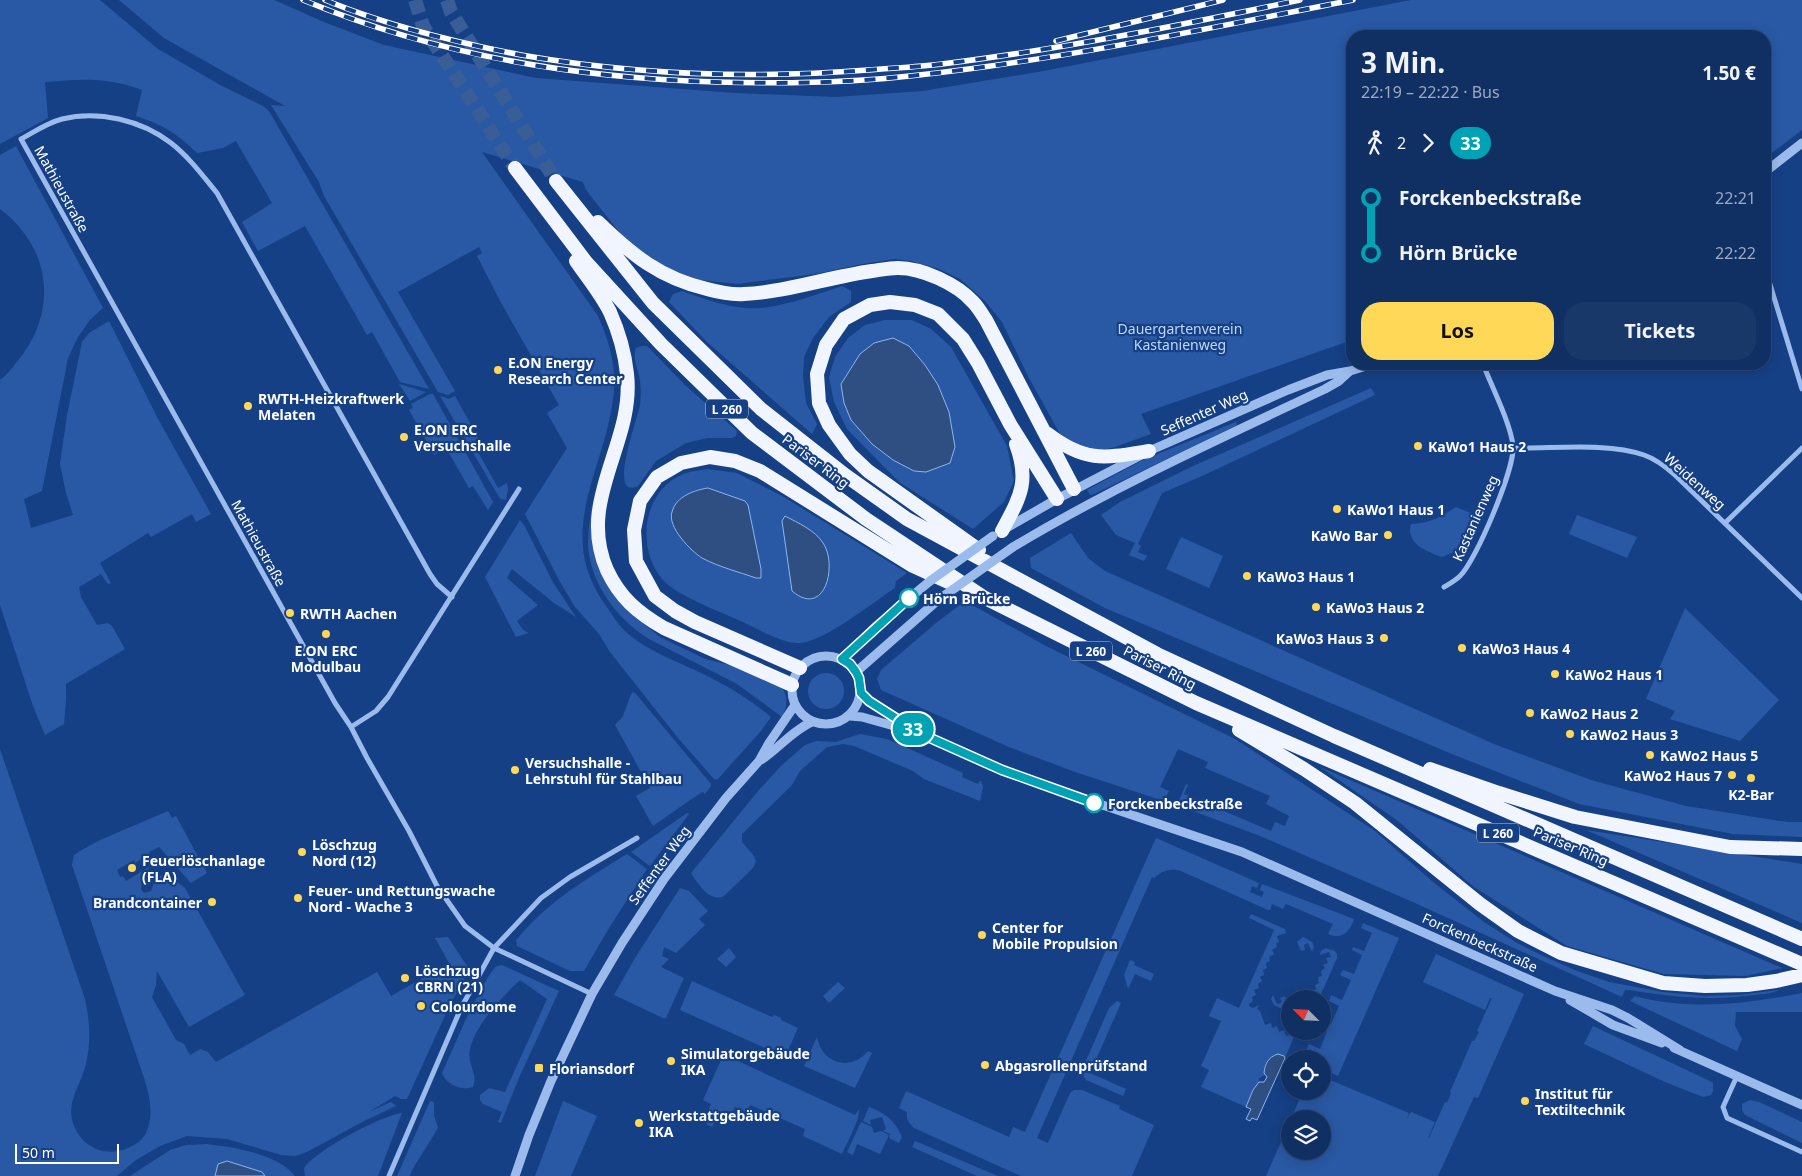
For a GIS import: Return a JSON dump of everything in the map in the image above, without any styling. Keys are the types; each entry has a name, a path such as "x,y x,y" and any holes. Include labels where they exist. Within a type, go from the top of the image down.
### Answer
{"highway":[{"name":"Pariser Ring","path":"792,685 651,621 627,601 610,575 602,558 598,537 598,515 602,491 620,432 626,402 628,375 622,348 610,312 515,168 593,269 661,344 752,433 866,519 985,598 1196,704 1802,964"},
{"name":"Pariser Ring","path":"1046,432 986,320 972,301 951,284 930,274 899,268 851,274 743,295 692,286 661,273 641,261 622,246 556,181 653,303 761,409 845,475 907,520 1157,654 1334,736 1802,939"},
{"path":"1015,578 868,471 835,436 819,403 817,374 826,345 844,320 870,305 890,302 915,304 938,314 963,338 1010,424 1056,499"},
{"path":"998,534 1019,498 1023,485 1022,460 1010,424"},
{"path":"1046,432 1063,445 1080,454 1100,457 1149,451"},
{"path":"1046,432 1074,490"},
{"path":"800,668 695,622 675,611 655,596 636,561 634,530 640,501 657,477 681,463 700,459 710,457 735,461 760,471 913,566 985,598"},
{"path":"1196,704 1304,769 1355,803 1480,904 1518,930 1561,953 1663,983 1705,986 1747,985 1802,975"},
{"path":"1334,736 1575,817 1730,846 1802,849"}],"street":[{"name":"Mathieustraße","path":"452,597 437,584 430,574 217,193 188,159 162,136 120,119 100,116 61,119 21,139 335,703 351,727 409,831 443,898 465,926 494,948"},
{"path":"1771,167 1802,143"},
{"path":"1771,288 1802,389"},
{"name":"Seffenter Weg","path":"842,659 919,589 998,534 1056,499 1149,451 1288,390 1327,375 1353,370"},
{"name":"Kastanienweg","path":"1444,587 1460,576 1473,558 1510,466 1513,448 1510,434 1485,370"},
{"name":"Seffenter Weg","path":"856,672 938,600 1012,548 1082,506 1325,389 1339,381 1350,371"},
{"name":"Weidenweg","path":"1513,448 1607,448 1627,450 1645,455 1661,463 1802,598"},
{"path":"1725,523 1802,448"},
{"path":"351,727 376,711 388,697 519,489"},
{"path":"1074,490 1082,506"},
{"path":"1056,499 1065,516"},
{"path":"819,656 831,656 842,659 850,664 859,678 861,693 858,705 850,716 838,723 825,725 812,722 802,715 795,705 792,695 792,685 800,668 808,661 819,656"},
{"name":"Forckenbeckstraße","path":"861,693 869,701 919,733"},
{"name":"Seffenter Weg","path":"515,1176 551,1081 592,994 622,943 664,879 726,798 759,761 795,705"},
{"name":"Forckenbeckstraße","path":"850,716 862,716 919,733 1002,770 1242,852 1556,991 1618,1013 1680,1050"},
{"name":"Seffenter Weg","path":"759,761 776,751 802,726 812,722"},
{"path":"390,1176 461,1008 494,948 541,898 576,873 637,838"},
{"path":"494,948 592,994"},
{"name":"Forckenbeckstraße","path":"1556,991 1620,1029 1680,1050 1802,1105"},
{"path":"1737,1076 1723,1107 1727,1118 1802,1152"}],"green space":[{"path":"0,0 100,0 158,49 269,111 429,389 400,382 372,332 367,335 305,226 258,251 242,222 272,203 236,141 223,148 197,153 169,130 136,116 142,90 106,81 83,80 45,82 48,118 0,144"},
{"name":"Dauergartenverein Kastanienweg","path":"119,0 274,0 384,45 536,78 735,93 836,97 923,91 1038,72 1411,0 1802,0 1802,130 1771,153 1771,30 1346,30 1346,342 1141,414 1151,434 1099,451 1074,445 1060,434 1029,378 1002,322 985,301 960,279 939,269 911,261 895,259 815,274 737,284 691,279 653,261 624,238 586,190 583,182 482,152 598,316 610,351 614,370 614,389 610,417 588,495 583,521 583,547 589,573 602,600 620,626 637,641 659,654 724,685 771,717 761,731 717,780 714,779 678,738 610,652 599,634 575,607 525,514 567,448 547,413 559,405 477,256 482,253 479,247 398,292 455,391 448,395 438,392 324,196 319,182 271,105 285,106 164,38"},
{"path":"16,146 103,308 90,320 78,337 68,358 42,491 24,499 31,528 73,515 60,464 67,415 82,342 89,333 109,321 157,417 211,514 196,522 192,514 151,537 148,533 100,563 111,583 108,584 101,574 79,587 81,597 97,625 108,623 112,626 125,649 66,684 64,724 45,735 33,706 0,605 0,380 23,354 34,335 41,316 44,296 43,277 38,258 29,240 0,209 0,155"},
{"path":"842,286 851,291 851,302 829,317 813,338 804,357 803,376 806,403 817,424 812,434 707,342 669,302 673,294 682,291 713,301 745,308 768,307 794,302"},
{"path":"885,320 912,320 931,329 951,347 1007,446 1014,481 1004,502 973,529 899,482 847,429 834,402 829,377 835,357 848,338 865,325"},
{"path":"647,346 685,385 737,431 736,436 732,438 707,438 686,443 656,461 638,486 629,487 625,481 624,470 630,439 640,405 640,384 635,352 636,348"},
{"path":"399,384 426,392 410,401"},
{"path":"1371,388 1375,395 1162,493 1138,544 1141,546 1138,552 1147,556 1144,561 1129,555 1135,543 1116,535 1101,515 1120,502 1193,466"},
{"path":"433,394 493,502 488,510 473,486 469,488 446,448 434,455 409,410 413,408 411,404"},
{"path":"440,396 449,399 455,396 484,448 478,452 498,488 507,483 506,500 499,497"},
{"path":"1236,422 1237,425 1094,494 1090,495 1087,490 1143,460"},
{"path":"707,469 737,473 784,497 907,573 896,581 895,588 835,629 810,641 800,643 778,639 689,598 663,580 654,567 649,553 647,523 651,508 658,495 668,483 681,475"},
{"path":"592,506 592,522 626,609 660,637 705,659 734,666 781,686 786,701 782,717 737,684 649,639 637,631 616,611 600,586 590,559 588,539"},
{"path":"1456,507 1473,514 1456,551 1442,557 1424,549 1414,541 1410,531 1411,524 1435,519"},
{"path":"1577,515 1637,537 1627,558 1569,534"},
{"path":"520,520 554,584 576,617 554,603 512,569 507,578 538,605 517,621 523,630 529,633 516,637 485,577"},
{"path":"1071,533 1088,558 1105,571 1494,744 1591,780 1686,806 1787,822 1802,822 1802,837 1733,834 1579,804 1452,754 1105,608 1031,568 1030,558"},
{"path":"1181,537 1223,556 1209,588 1166,569"},
{"path":"965,601 1046,646 1235,739 1375,831 1433,882 1484,922 1517,943 1541,955 1577,971 1609,982 1663,992 1704,996 1738,995 1779,990 1737,997 1706,998 1625,990 1622,997 1415,903 1260,836 1177,805 1186,784 1188,785 1184,794 1271,831 1275,822 1285,826 1289,816 1266,804 1270,796 1205,768 1208,762 1178,749 1160,787 1169,791 1164,801 1075,772 1009,747 881,690 877,679 881,670"},
{"path":"1685,608 1779,700 1740,741 1670,719 1675,711 1646,699"},
{"path":"826,673 839,678 844,691 839,704 826,709 813,704 808,691 813,678"},
{"path":"633,692 711,784 705,794 703,792 696,796 653,826 636,796 650,788 615,725 623,716"},
{"path":"860,734 887,739 963,773 962,777 978,784 981,781 983,787 980,801 924,779 913,771 854,746 843,744 827,747 800,771 792,785 742,834 742,842 756,861 753,868 724,896 714,897 709,895 691,873 782,765 805,745 816,741 836,742"},
{"path":"0,749 85,999 89,1024 89,1048 84,1072 71,1107 71,1115 77,1131 88,1144 103,1151 111,1152 136,1144 146,1133 150,1120 150,1107 145,1081 72,865 74,855 100,840 168,811 172,818 176,816 207,873 191,883 159,847 149,852 152,858 148,860 146,856 135,863 134,860 117,870 120,877 123,876 126,881 149,867 146,882 142,883 141,889 144,893 151,891 157,875 172,878 185,888 245,995 189,1027 157,971 156,985 152,997 176,1040 184,1044 190,1055 200,1049 208,1052 216,1062 377,972 391,996 449,963 435,938 448,937 469,969 448,1009 407,1099 395,1096 369,1112 391,1102 396,1106 307,1152 295,1156 281,1155 227,1139 187,1136 160,1146 136,1160 117,1176 0,1176"},
{"path":"1320,767 1782,968 1746,976 1664,974 1567,946 1474,887 1398,821"},
{"path":"687,813 689,814 650,866 631,852"},
{"path":"1586,830 1802,864 1802,923"},
{"path":"1156,838 1259,883 1257,888 1252,886 1250,892 1262,897 1264,892 1260,890 1262,884 1354,919 1352,924 1345,934 1333,936 1328,934 1333,924 1286,904 1283,909 1272,904 1270,910 1268,910 1177,870 1167,870 1154,878 1152,877 1037,1138 1048,1143 1070,1093 1074,1090 1082,1090 1120,1106 1119,1109 1154,1125 1132,1176 1021,1176 914,1128 908,1121 907,1112 899,1108 906,1091 1009,1137 1013,1127 1025,1132"},
{"path":"627,854 647,869 584,971 570,971 517,946 516,940 543,912 582,882"},
{"path":"680,888 689,891 708,911 699,919 705,925 676,953 664,947 662,956 669,959 661,967 684,978 666,1018 663,1018 614,995 635,958"},
{"path":"1251,914 1285,929 1286,933 1277,936 1279,942 1276,943 1277,947 1272,950 1274,954 1269,957 1270,961 1266,963 1267,968 1263,970 1264,975 1260,977 1262,981 1258,984 1259,988 1254,990 1256,995 1252,997 1253,1001 1249,1006 1253,1008 1259,1005 1257,1009 1260,1011 1265,1025 1271,1023 1272,1028 1277,1026 1279,1032 1281,1031 1281,1040 1292,1040 1288,1050 1281,1050 1281,1057 1268,1061 1265,1067 1267,1077 1265,1075 1259,1078 1259,1082 1253,1090 1246,1107 1201,1087 1209,1070 1201,1066 1221,1021 1209,1016 1217,998 1239,1008 1274,930 1249,918"},
{"path":"1363,923 1399,938 1338,1076 1331,1073 1331,1050 1306,1050 1309,1044 1320,1049 1324,1040 1331,1040 1331,1024 1339,1006 1331,1002 1331,995 1342,1000 1351,980 1340,975 1343,970 1354,974 1362,955 1352,950 1353,947 1364,951 1372,933 1361,928"},
{"path":"1303,937 1312,942 1314,947 1312,952 1308,943 1304,945 1305,950 1301,951 1297,942"},
{"path":"729,948 736,957 726,967 717,959"},
{"path":"1326,948 1335,951 1337,958 1323,990 1315,990 1315,985 1319,983 1318,977 1322,976 1321,971 1325,968 1323,965 1328,963 1326,958 1331,957 1329,952 1320,955 1321,951"},
{"path":"1436,954 1524,994 1478,1098 1474,1097 1438,1176 1266,1176 1281,1142 1281,1160 1331,1160 1331,1110 1295,1110 1299,1100 1331,1100 1331,1080 1409,1113 1407,1118 1411,1112 1435,1122 1429,1138 1445,1102 1447,1103 1472,1041 1474,1041 1479,1032 1477,1031 1492,998 1490,998 1485,1010 1423,982"},
{"path":"1130,960 1135,962 1134,965 1154,974 1151,981 1135,974 1128,989 1124,975"},
{"path":"502,965 559,991 518,1080 501,1123 498,1122 502,1112 483,1104 480,1100 480,1095 489,1088 505,1092 547,999 520,980 490,1011 473,1040 470,1049 470,1062 474,1076 473,1087 455,1086 447,1081 442,1073 470,1010 488,977 495,967"},
{"path":"692,981 772,1017 774,1015 781,1018 781,1020 798,1028 785,1057 680,1010"},
{"path":"838,982 845,988 829,1003 823,996"},
{"path":"1802,993 1802,1012 1736,1012 1735,1026 1742,1039 1737,1051 1630,1001 1635,996 1655,1001 1697,1005 1739,1003"},
{"path":"1273,995 1277,1004 1281,1002 1281,1008 1274,1005 1271,999"},
{"path":"1117,1001 1121,1003 1090,1073 1126,1089 1123,1096 1086,1080 1082,1070 1109,1008"},
{"path":"1593,1026 1710,1081 1713,1083 1711,1095 1703,1097 1665,1082 1584,1044"},
{"path":"817,1037 825,1054 838,1062 854,1061 861,1058 868,1051 872,1053 855,1088 804,1066"},
{"path":"727,1056 855,1115 859,1109 855,1125 842,1154 803,1136 805,1129 750,1105 747,1112 735,1107 729,1121 718,1116 712,1127 706,1124 708,1119 705,1118 711,1104 703,1100 722,1058 720,1057"},
{"path":"1750,1100 1759,1102 1802,1122 1802,1143 1745,1115 1742,1110 1742,1104"},
{"path":"430,1101 434,1102 434,1115 438,1128 410,1176 397,1176"},
{"path":"563,1101 597,1116 571,1176 535,1176"},
{"path":"869,1107 893,1121 902,1137 899,1143 889,1138 890,1134 883,1131 886,1129 882,1117 870,1120 871,1125 863,1121"},
{"path":"402,1113 378,1176 305,1176 304,1168 335,1143 379,1120"},
{"path":"861,1122 872,1127 874,1133 881,1131 889,1135 880,1154 857,1144 853,1155 847,1152"},
{"path":"915,1141 998,1176 977,1176 912,1147"},
{"path":"207,1144 229,1147 267,1157 287,1168 295,1176 130,1176 170,1150 186,1145"}],"shaded area":[{"path":"893,338 909,346 925,365 938,385 949,412 955,447 950,463 926,472 914,471 893,460 872,444 851,420 844,403 841,384 860,354 874,343"},
{"path":"708,488 745,501 748,505 761,569 761,578 729,569 702,558 686,544 676,531 671,518 674,506 692,492"},
{"path":"785,516 816,534 823,543 827,553 829,564 826,586 820,594 813,598 803,598 792,591 782,521"},
{"path":"1278,1054 1281,1055 1281,1067 1257,1120 1252,1118 1250,1121 1246,1119 1251,1109 1246,1107 1253,1090 1259,1082 1264,1082 1267,1077 1264,1073 1266,1064 1272,1057"},
{"path":"227,1161 262,1172 265,1176 215,1176 218,1164"}],"tunnel":[{"path":"415,0 423,26 515,168"},
{"path":"447,0 451,12 556,181"}],"railway":[{"path":"303,0 403,35 505,60 557,69 663,80 767,83 869,80 974,68 1083,52 1353,0"},
{"path":"325,0 373,18 422,32 471,45 521,55 564,62 651,71 738,74 825,73 942,64 1077,44 1300,0"},
{"path":"1056,41 1223,0"}],"bus line":[{"name":"33","path":"909,598 842,659 850,664 856,672 861,686 861,693 869,701 919,733 1002,770 1094,803"}],"place":[{"name":"E.ON Energy Research Center","path":"498,370"},
{"name":"RWTH-Heizkraftwerk Melaten","path":"248,406"},
{"name":"E.ON ERC Versuchshalle","path":"404,437"},
{"name":"KaWo1 Haus 2","path":"1418,446"},
{"name":"KaWo1 Haus 1","path":"1337,509"},
{"name":"KaWo Bar","path":"1388,535"},
{"name":"KaWo3 Haus 1","path":"1247,576"},
{"name":"Hörn Brücke","path":"909,598"},
{"name":"KaWo3 Haus 2","path":"1316,607"},
{"name":"RWTH Aachen","path":"290,613"},
{"name":"E.ON ERC Modulbau","path":"326,634"},
{"name":"KaWo3 Haus 3","path":"1384,638"},
{"name":"KaWo3 Haus 4","path":"1462,648"},
{"name":"KaWo2 Haus 1","path":"1555,674"},
{"name":"KaWo2 Haus 2","path":"1530,713"},
{"name":"KaWo2 Haus 3","path":"1570,734"},
{"name":"KaWo2 Haus 5","path":"1650,755"},
{"name":"Versuchshalle - Lehrstuhl für Stahlbau","path":"515,770"},
{"name":"KaWo2 Haus 7","path":"1732,775"},
{"name":"K2-Bar","path":"1751,778"},
{"name":"Forckenbeckstraße","path":"1094,803"},
{"name":"Löschzug Nord (12)","path":"302,852"},
{"name":"Feuerlöschanlage (FLA)","path":"132,868"},
{"name":"Feuer- und Rettungswache Nord - Wache 3","path":"298,898"},
{"name":"Brandcontainer","path":"212,902"},
{"name":"Center for Mobile Propulsion","path":"982,935"},
{"name":"Löschzug CBRN (21)","path":"405,978"},
{"name":"Colourdome","path":"421,1006"},
{"name":"Simulatorgebäude IKA","path":"671,1061"},
{"name":"Abgasrollenprüfstand","path":"985,1065"},
{"name":"Floriansdorf","path":"539,1068"},
{"name":"Institut für Textiltechnik","path":"1525,1101"},
{"name":"Werkstattgebäude IKA","path":"639,1123"}]}
